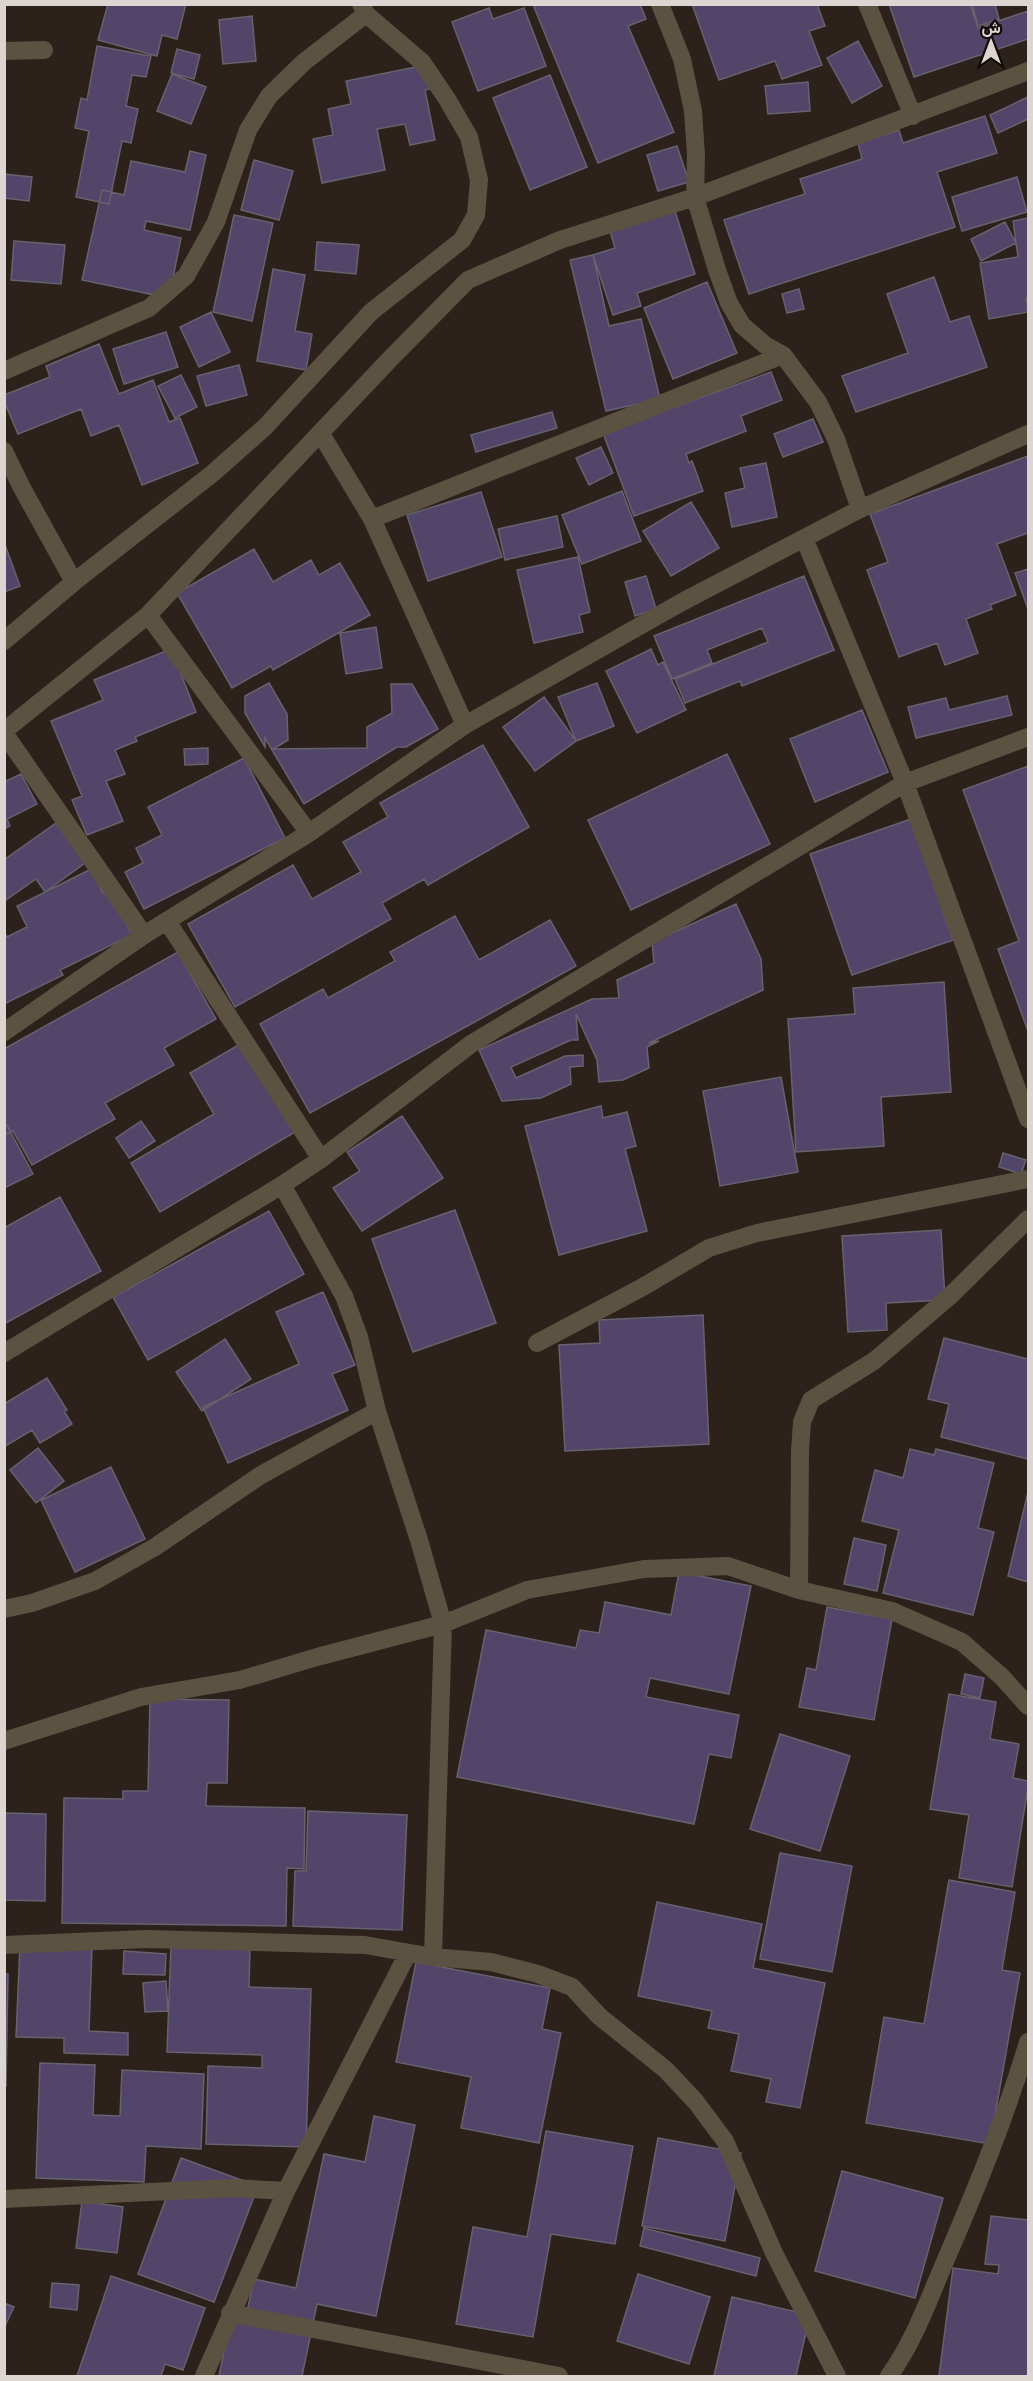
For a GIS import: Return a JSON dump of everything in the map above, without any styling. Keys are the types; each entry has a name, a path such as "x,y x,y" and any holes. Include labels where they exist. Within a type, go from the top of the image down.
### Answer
{"street":[{"path":"660,4 682,59 693,111 696,155 695,197 729,303 742,325 765,345 783,355 818,402 836,439 860,509"},
{"path":"867,4 913,116"},
{"path":"4,371 149,308 186,276 216,222 248,130 269,96 364,9 422,62 469,137 479,180 476,215 462,240 371,312 265,427 213,473 74,582 4,641"},
{"path":"4,51 44,50"},
{"path":"144,935 4,732 148,615 391,358 468,280 560,240 695,197 1029,71"},
{"path":"372,519 783,355"},
{"path":"321,434 372,519 465,725"},
{"path":"4,1032 144,935 309,834 465,725 682,602 860,509 1029,434"},
{"path":"4,451 74,582"},
{"path":"804,538 905,783 1029,1119"},
{"path":"148,615 309,834"},
{"path":"4,1353 282,1185 321,1159 471,1044 905,783 1029,737"},
{"path":"167,921 321,1159"},
{"path":"537,1343 641,1288 709,1248 756,1233 1029,1179"},
{"path":"282,1185 344,1296 359,1337 377,1411 419,1540 443,1624 434,1958"},
{"path":"799,1590 801,1432 802,1422 811,1400 874,1361 950,1296 1029,1219"},
{"path":"4,1609 32,1603 95,1581 154,1547 261,1475 377,1411"},
{"path":"4,1741 141,1697 240,1680 443,1624 527,1590 644,1569 728,1566 799,1590 892,1611 962,1642 1002,1677 1029,1706"},
{"path":"4,1945 146,1939 365,1946 434,1958 491,1962 538,1974 572,1987 599,2016 666,2070 696,2102 725,2141 774,2253 837,2376"},
{"path":"204,2376 286,2191 408,1953"},
{"path":"889,2376 907,2352 964,2217 1012,2095 1029,2042"},
{"path":"4,2199 233,2188 286,2191"},
{"path":"230,2313 559,2376"}],"building":[{"path":"108,4 186,4 177,39 162,35 157,56 98,40"},
{"path":"540,4 640,4 646,19 628,26 674,132 598,163 534,7"},
{"path":"692,4 817,4 825,26 809,31 822,65 782,79 775,61 719,80"},
{"path":"889,4 970,4 978,28 1028,11 1028,39 914,77"},
{"path":"972,4 995,4 999,19 978,26"},
{"path":"489,8 493,19 524,8 546,66 478,91 452,22"},
{"path":"252,16 256,61 223,64 219,20"},
{"path":"858,41 882,86 852,103 827,58"},
{"path":"97,46 151,56 146,77 132,75 126,106 138,109 131,143 122,141 109,204 76,197 89,131 75,128 81,98 87,100"},
{"path":"177,49 200,55 194,79 171,73"},
{"path":"431,64 436,88 425,90 435,140 410,145 405,124 377,129 385,170 322,183 313,139 333,135 328,109 351,104 346,81"},
{"path":"172,74 206,87 191,124 157,111"},
{"path":"550,75 587,167 530,190 493,98"},
{"path":"808,82 810,111 768,114 765,86"},
{"path":"1028,97 1028,119 998,133 990,115"},
{"path":"985,116 997,153 937,172 955,227 749,294 724,220 805,194 800,179 862,159 858,143 899,130 903,143"},
{"path":"677,146 689,182 658,191 647,155"},
{"path":"190,151 206,155 190,230 146,221 144,230 181,238 169,298 82,280 102,190 124,195 131,161 185,172"},
{"path":"254,160 293,171 279,220 241,210"},
{"path":"4,174 32,177 29,201 4,198"},
{"path":"1017,177 1027,212 962,231 952,197"},
{"path":"675,211 695,274 637,293 641,306 613,315 593,255 615,248 610,231"},
{"path":"234,215 273,223 252,321 213,312"},
{"path":"1028,218 1028,298 1026,298 1028,312 989,319 980,263 1018,257 1013,221"},
{"path":"1005,222 1016,243 981,261 971,239"},
{"path":"14,241 65,245 61,284 11,280"},
{"path":"317,242 359,245 356,274 315,270"},
{"path":"593,255 609,326 641,319 660,399 606,411 570,260"},
{"path":"273,269 305,275 295,331 312,334 306,370 257,361"},
{"path":"934,277 950,322 969,316 987,367 856,412 842,376 908,353 887,294"},
{"path":"707,282 737,353 673,379 644,308"},
{"path":"799,289 804,309 787,313 782,294"},
{"path":"211,312 230,352 199,367 180,327"},
{"path":"166,332 178,367 124,384 113,349"},
{"path":"99,344 119,394 153,380 169,422 180,418 198,463 142,485 119,425 91,436 81,409 18,434 4,401 4,395 50,377 46,366"},
{"path":"239,365 247,395 206,406 197,376"},
{"path":"771,372 782,400 741,416 746,431 686,454 689,463 692,461 703,491 634,516 603,433"},
{"path":"181,375 197,407 175,418 158,386"},
{"path":"552,412 557,428 476,452 471,435"},
{"path":"813,419 823,442 783,457 774,434"},
{"path":"601,447 613,473 589,485 576,458"},
{"path":"1028,456 1028,533 997,544 1016,595 990,605 992,609 966,619 978,653 945,665 937,643 899,657 867,570 888,562 870,514"},
{"path":"766,463 777,517 732,527 725,493 745,488 740,468"},
{"path":"622,491 641,541 582,564 562,515"},
{"path":"481,492 502,557 428,581 407,515"},
{"path":"691,502 719,548 671,576 643,531"},
{"path":"557,516 563,547 505,560 498,529"},
{"path":"4,542 20,586 4,592"},
{"path":"254,549 273,582 311,560 319,575 340,563 370,615 273,670 271,666 232,688 177,593"},
{"path":"578,557 590,612 579,615 583,632 534,643 517,570"},
{"path":"1028,569 1028,609 1015,573"},
{"path":"646,576 656,609 635,616 625,582"},
{"path":"804,576 834,650 742,686 740,681 685,703 675,679 768,642 762,628 707,650 712,663 672,679 654,636"},
{"path":"376,627 382,668 346,674 340,633"},
{"path":"171,649 196,712 135,737 137,741 115,750 125,774 106,781 123,821 87,835 72,800 82,796 51,721 103,700 94,680"},
{"path":"651,649 658,665 663,662 686,710 637,733 606,671"},
{"path":"269,683 287,714 288,740 273,749 367,748 367,727 392,713 391,684 412,684 438,729 406,747 397,747 304,804 265,738 265,747 245,713 245,696"},
{"path":"597,683 614,726 576,741 558,697"},
{"path":"1007,696 1012,715 916,738 908,707 946,698 949,710"},
{"path":"544,697 576,741 535,771 503,727"},
{"path":"862,710 888,772 815,802 790,739"},
{"path":"483,745 529,827 428,885 424,879 382,903 391,919 235,1007 188,924 293,865 312,899 361,872 343,842 388,817 380,803"},
{"path":"208,748 208,764 185,765 184,749"},
{"path":"727,754 770,844 631,910 588,820"},
{"path":"244,758 285,838 144,909 125,872 143,863 136,848 162,835 148,807"},
{"path":"1028,766 1028,1031 998,949 1019,941 963,790"},
{"path":"21,774 37,804 7,819 10,826 4,829 4,782"},
{"path":"911,819 953,940 852,975 810,854"},
{"path":"56,823 85,863 45,892 36,879 6,900 4,897 4,860"},
{"path":"91,869 103,893 109,890 132,935 60,970 63,975 4,1004 4,932 7,937 27,927 17,906"},
{"path":"736,904 761,959 763,990 649,1043 659,1041 647,1047 649,1068 623,1080 599,1082 597,1060 576,1014 578,1040 571,1040 511,1067 516,1078 565,1056 583,1055 583,1066 570,1067 571,1084 541,1098 502,1101 479,1050 592,999 619,998 617,980 654,963 652,942"},
{"path":"455,916 479,960 550,920 576,966 310,1113 260,1024 323,989 328,998 395,961 390,952"},
{"path":"178,952 216,1019 164,1048 174,1065 105,1103 115,1119 32,1165 13,1131 7,1134 4,1130 4,1049"},
{"path":"944,982 951,1092 881,1097 884,1146 796,1152 788,1019 855,1014 853,988"},
{"path":"242,1043 295,1132 160,1212 131,1163 214,1114 190,1073"},
{"path":"781,1077 798,1172 720,1186 703,1091"},
{"path":"601,1106 603,1118 627,1112 636,1146 625,1149 647,1231 559,1255 525,1126"},
{"path":"402,1116 443,1178 362,1231 333,1188 360,1171 347,1152"},
{"path":"141,1121 155,1141 129,1158 116,1138"},
{"path":"7,1125 33,1174 4,1188 4,1126"},
{"path":"1003,1153 1026,1160 1021,1174 999,1167"},
{"path":"60,1197 101,1271 4,1324 4,1228"},
{"path":"455,1210 496,1323 413,1352 372,1239"},
{"path":"269,1211 304,1274 148,1360 113,1297"},
{"path":"941,1230 945,1300 886,1303 887,1330 848,1332 842,1236"},
{"path":"323,1292 355,1365 332,1374 348,1410 228,1463 203,1407 299,1364 276,1312"},
{"path":"703,1315 709,1444 565,1451 559,1345 600,1343 599,1320"},
{"path":"944,1338 1028,1359 1028,1459 941,1437 949,1404 928,1399"},
{"path":"225,1339 251,1379 202,1411 176,1372"},
{"path":"47,1378 67,1410 64,1411 72,1424 40,1443 32,1430 4,1447 4,1404"},
{"path":"38,1448 64,1481 36,1503 10,1470"},
{"path":"910,1449 934,1455 936,1449 994,1463 978,1528 994,1532 973,1615 883,1593 899,1530 862,1521 875,1470 903,1478"},
{"path":"111,1467 145,1539 75,1572 41,1500"},
{"path":"1028,1492 1028,1582 1008,1576"},
{"path":"854,1538 886,1545 877,1591 844,1584"},
{"path":"679,1572 751,1586 729,1694 650,1678 646,1697 739,1715 731,1758 709,1754 694,1824 457,1777 486,1630 576,1648 580,1630 599,1633 605,1602 671,1615"},
{"path":"827,1607 892,1619 874,1720 799,1707 807,1668 816,1670"},
{"path":"965,1674 984,1678 980,1698 961,1694"},
{"path":"949,1694 996,1702 990,1739 1019,1744 1013,1778 1028,1781 1028,1787 1012,1887 959,1878 969,1815 930,1809"},
{"path":"150,1699 229,1700 227,1783 207,1783 206,1806 305,1808 304,1869 287,1868 286,1926 62,1923 64,1798 123,1799 123,1791 148,1791"},
{"path":"780,1734 850,1756 820,1851 750,1829"},
{"path":"308,1811 407,1815 402,1930 293,1926 295,1871 306,1871"},
{"path":"4,1813 46,1814 45,1901 4,1900"},
{"path":"780,1853 852,1866 832,1972 760,1959"},
{"path":"949,1880 1015,1892 1002,1970 1020,1973 990,2144 866,2123 884,2017 924,2024"},
{"path":"657,1902 762,1924 753,1968 825,1983 800,2108 766,2102 771,2079 731,2071 739,2034 708,2028 712,2011 638,1996"},
{"path":"171,1944 250,1947 249,1987 311,1989 306,2147 206,2144 208,2066 262,2068 262,2055 167,2052"},
{"path":"20,1946 92,1948 89,2031 128,2033 128,2055 64,2053 64,2038 16,2037"},
{"path":"124,1951 166,1954 165,1975 123,1974"},
{"path":"416,1962 550,1988 542,2029 561,2033 539,2143 461,2128 471,2077 396,2062"},
{"path":"4,1974 8,1974 6,2086 4,2086"},
{"path":"166,1981 168,2011 145,2012 143,1983"},
{"path":"40,2063 95,2065 93,2115 120,2116 122,2070 204,2074 201,2149 146,2146 144,2182 36,2178"},
{"path":"374,2116 415,2125 376,2316 317,2304 302,2376 219,2376 231,2318 245,2321 254,2279 296,2288 324,2154 365,2162"},
{"path":"374,2116 415,2125 376,2316 317,2304 302,2376 219,2376 231,2318 245,2321 254,2279 296,2288 324,2154 365,2162"},
{"path":"546,2131 633,2146 615,2244 551,2234 533,2337 456,2324 473,2227 527,2237"},
{"path":"546,2131 633,2146 615,2244 551,2234 533,2337 456,2324 473,2227 527,2237"},
{"path":"658,2138 741,2153 725,2241 642,2226"},
{"path":"181,2158 258,2186 214,2302 138,2274"},
{"path":"181,2158 258,2186 214,2302 138,2274"},
{"path":"842,2171 943,2198 915,2298 815,2271"},
{"path":"842,2171 943,2198 915,2298 815,2271"},
{"path":"82,2201 123,2207 117,2253 76,2248"},
{"path":"991,2216 1028,2220 1028,2376 939,2376 953,2268 998,2274 999,2265 985,2264"},
{"path":"991,2216 1028,2220 1028,2376 939,2376 953,2268 998,2274 999,2265 985,2264"},
{"path":"644,2228 760,2258 756,2276 640,2246"},
{"path":"638,2274 710,2297 689,2364 617,2341"},
{"path":"638,2274 710,2297 689,2364 617,2341"},
{"path":"111,2276 205,2308 183,2370 165,2364 161,2376 77,2376"},
{"path":"111,2276 205,2308 183,2370 165,2364 161,2376 77,2376"},
{"path":"52,2283 79,2285 77,2310 50,2307"},
{"path":"52,2283 79,2285 77,2310 50,2307"},
{"path":"732,2297 810,2315 796,2376 714,2376"},
{"path":"732,2297 810,2315 796,2376 714,2376"},
{"path":"4,2303 14,2307 4,2328"},
{"path":"4,2303 14,2307 4,2328"}]}
